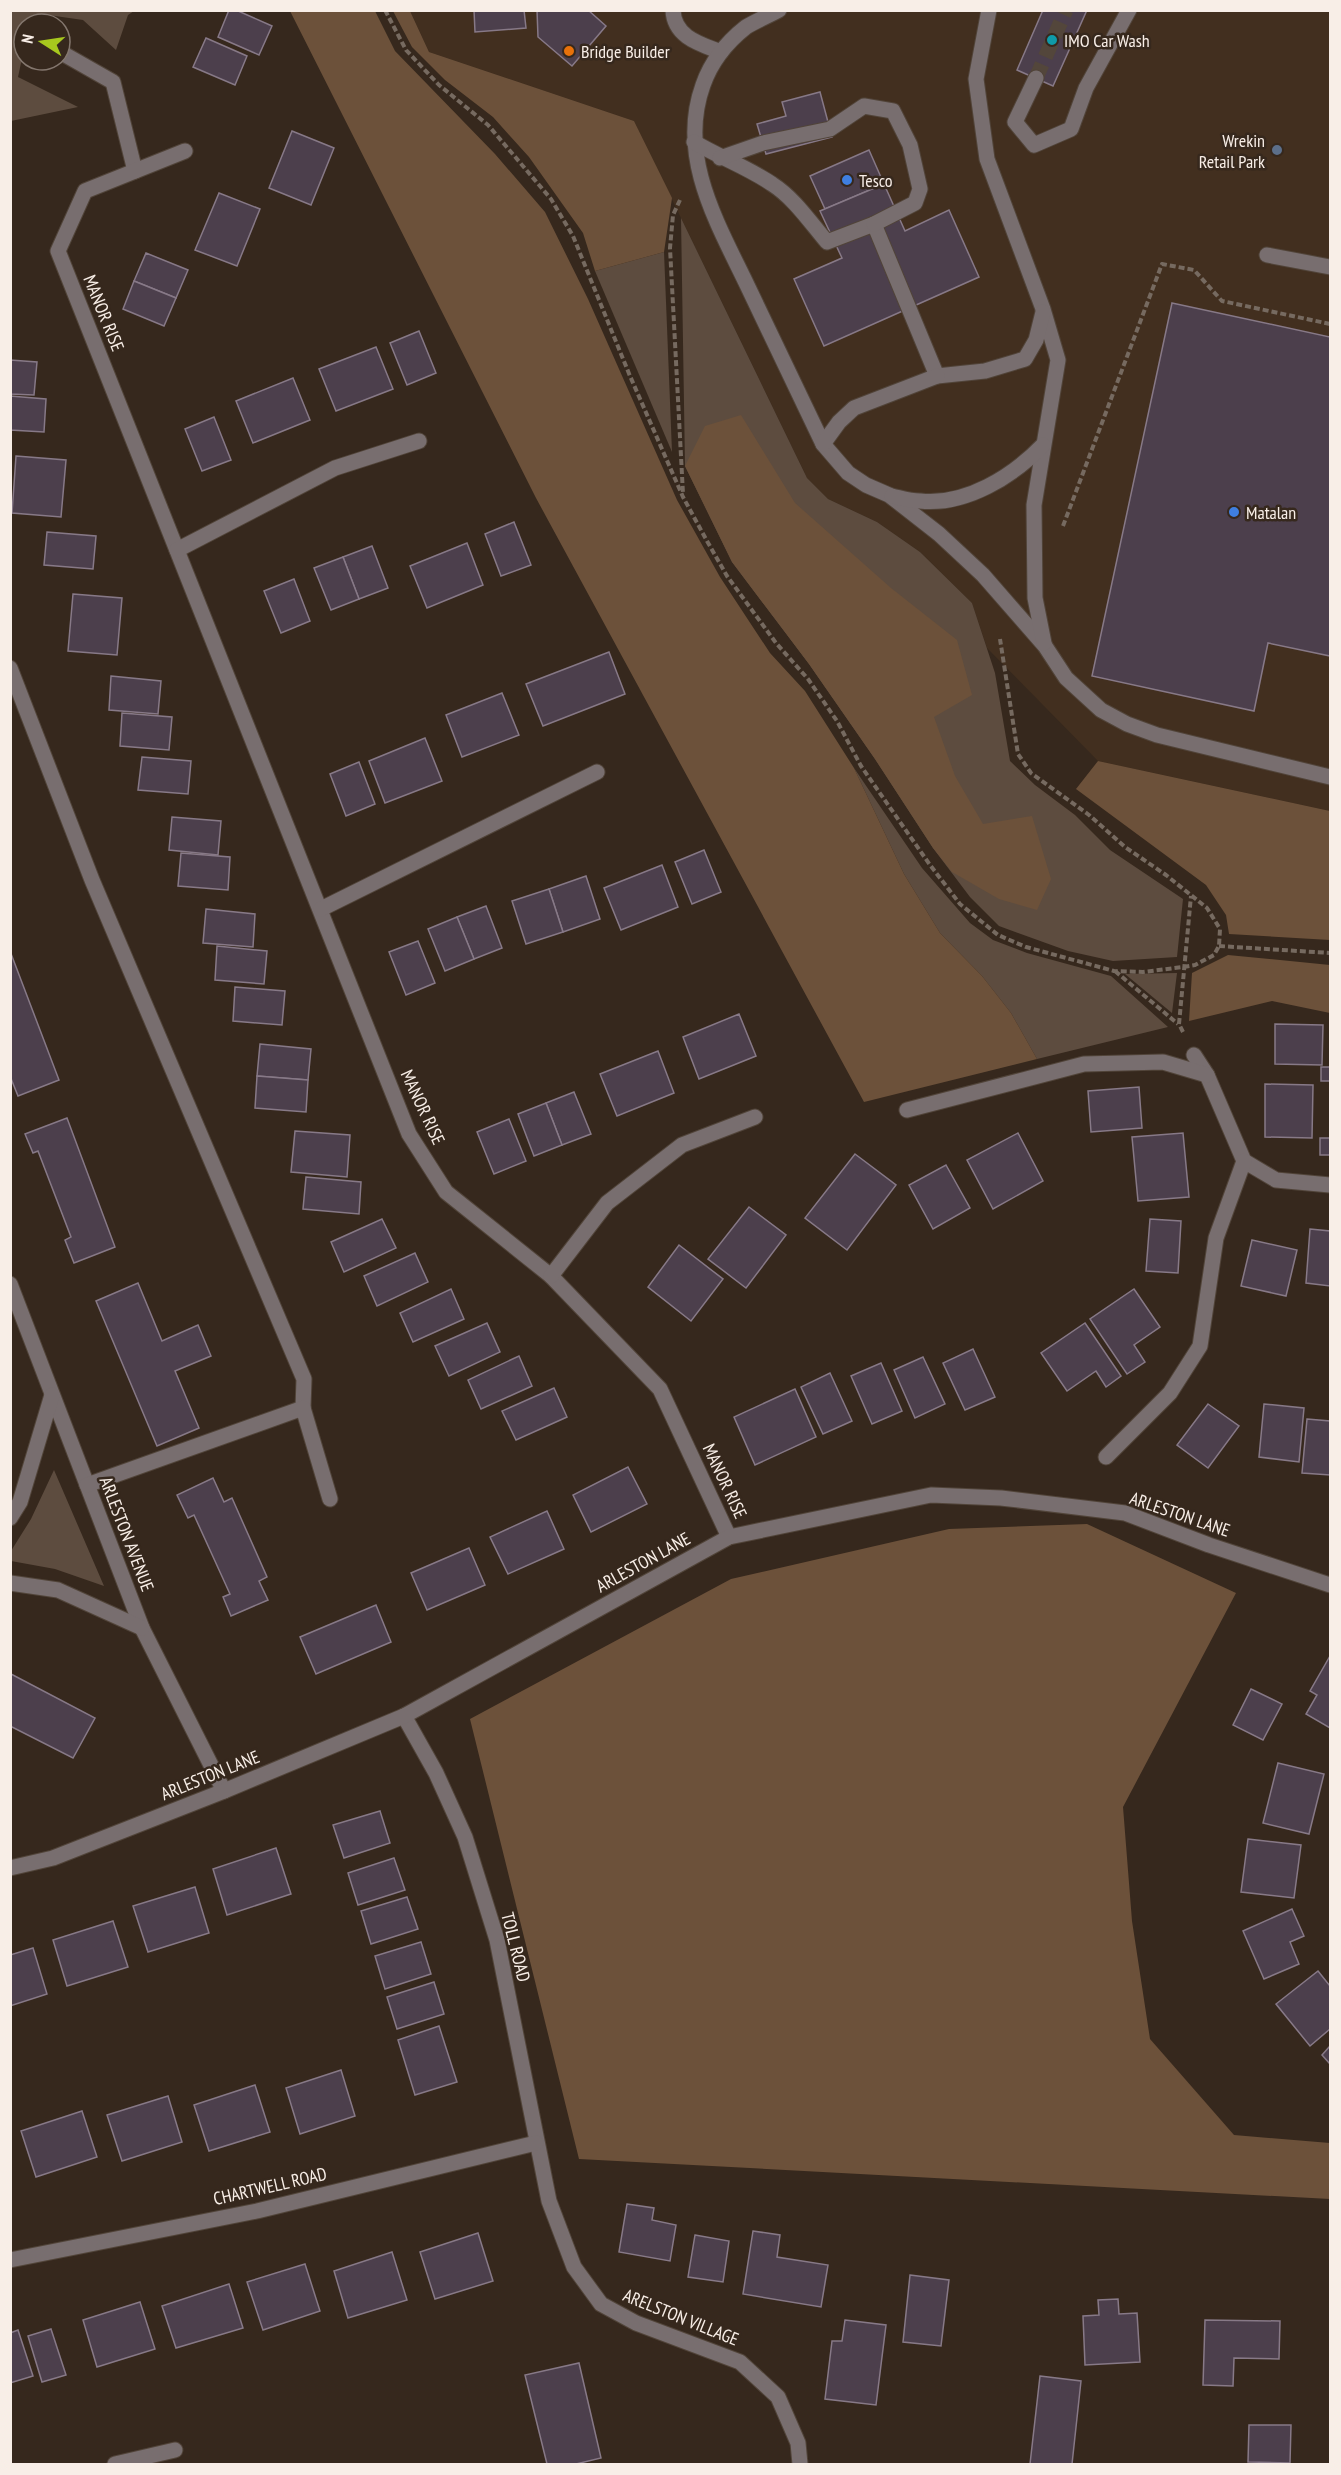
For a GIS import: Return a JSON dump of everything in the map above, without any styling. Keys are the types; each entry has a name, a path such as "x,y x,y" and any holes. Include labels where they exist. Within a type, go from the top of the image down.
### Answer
{"street":[{"path":"673,10 673,21 689,40 721,52"},
{"path":"779,10 747,27 721,52 707,73 696,105 694,142 699,173 718,222 823,444 848,473 866,485 889,495 920,502 948,500 980,489 1012,473 1043,445"},
{"path":"989,10 976,79 987,159 1043,309 1058,360 1034,505 1035,598 1045,646"},
{"path":"1036,78 1015,122 1034,145 1071,129 1086,88 1129,10"},
{"path":"72,59 113,82 135,171"},
{"path":"694,142 720,158 772,183 793,201 827,242 874,224 915,203 920,189 910,146 893,111 864,106 830,129 763,143 720,158"},
{"name":"MANOR RISE","path":"185,151 85,191 58,251 409,1134 446,1192 551,1276 660,1389 729,1537"},
{"path":"874,224 937,376"},
{"path":"1267,255 1330,267"},
{"path":"823,444 839,422 854,408 937,376 985,371 1025,359 1036,340 1043,309"},
{"path":"177,550 335,468 419,441"},
{"path":"889,495 939,534 983,575 1045,646 1066,678 1101,710 1127,724 1157,735 1330,777"},
{"path":"10,668 92,880 304,1379 303,1408 330,1499"},
{"path":"321,909 597,772"},
{"path":"1194,1055 1207,1074 1244,1161 1276,1180 1330,1185"},
{"path":"907,1110 1084,1064 1163,1062 1207,1074"},
{"path":"551,1276 607,1203 682,1145 755,1117"},
{"path":"1106,1457 1170,1393 1200,1346 1216,1238 1244,1161"},
{"name":"ARLESTON AVENUE","path":"10,1284 142,1628 224,1791"},
{"path":"10,1518 20,1502 52,1395"},
{"path":"87,1485 303,1408"},
{"name":"ARLESTON LANE","path":"10,1868 53,1858 224,1791 404,1716 729,1537 931,1495 1001,1498 1125,1513 1255,1561 1330,1585"},
{"path":"10,1582 58,1590 142,1628"},
{"name":"TOLL ROAD","path":"404,1716 436,1773 469,1849 497,1940 549,2201"},
{"name":"CHARTWELL ROAD","path":"10,2260 256,2211 536,2143"},
{"name":"ARELSTON VILLAGE","path":"549,2201 574,2267 601,2304 636,2323 740,2362 778,2397 798,2443 800,2464"},
{"path":"115,2464 175,2450"}],"path":[{"path":"385,10 406,50 439,85 488,125 551,199 573,236 630,376 683,497 727,576 776,643 814,687 837,721 861,766 960,904 998,935 1026,947 1114,971 1143,972 1184,967 1195,965 1214,955 1219,946 1220,929 1207,908 1125,847 1062,794 1031,773 1018,754 1000,638"},
{"path":"683,497 670,248 676,207 699,173"},
{"path":"1033,552 1054,552 1162,264 1194,270 1222,301 1330,324"},
{"path":"1179,1024 1191,896"},
{"path":"1219,946 1330,954"},
{"path":"1114,971 1179,1024 1194,1055"}],"shaded area":[{"path":"11,10 134,10 128,15 116,50 83,20 72,18 72,12 12,12 12,72 19,72 18,77 78,107 11,121"},
{"path":"290,11 375,11 395,51 495,154 545,212 588,299 677,500 720,577 770,653 805,691 854,768 904,874 940,933 982,976 1011,1013 1037,1059 864,1102 536,498"},
{"path":"393,11 410,11 429,52 634,121 672,198 664,252 595,271 583,233 529,157 493,117 445,80 412,47"},
{"name":"Wrekin Retail Park","path":"410,11 1330,11 1330,811 1098,761 987,648 972,603 920,552 877,522 828,499 807,478 634,121 429,52"},
{"path":"681,218 807,478 828,499 877,522 920,552 972,603 995,673 1010,761 1035,785 1075,815 1110,850 1183,899 1177,957 1113,961 1068,951 999,926 970,897 933,848 809,664 732,562 685,466"},
{"path":"664,252 672,452 595,271"},
{"path":"741,415 795,503 891,588 957,640 972,695 934,717 955,776 983,824 1032,816 1051,879 1037,910 999,899 952,872 933,848 809,664 732,562 685,466 705,426"},
{"path":"1098,761 1330,811 1330,940 1229,934 1226,915 1206,885 1076,789"},
{"path":"854,768 922,868 970,923 993,940 1027,953 1111,976 1168,1027 1037,1059 1011,1013 982,976 940,933 904,874"},
{"path":"1228,955 1330,965 1330,1013 1272,1001 1189,1021 1192,973"},
{"path":"1177,973 1172,1013 1125,974"},
{"path":"54,1470 104,1586 55,1569 11,1561 11,1551 31,1519"},
{"path":"1087,1524 1236,1593 1123,1807 1132,1921 1150,2039 1234,2135 1330,2143 1330,2199 579,2159 470,1719 731,1579 949,1529"}],"building":[{"path":"229,10 236,10 272,26 259,55 218,37"},
{"path":"474,10 524,10 526,28 475,32"},
{"name":"Bridge Builder","path":"537,10 588,10 606,26 572,66 538,37"},
{"name":"IMO Car Wash","path":"1043,10 1087,10 1053,86 1017,70"},
{"path":"206,38 247,56 235,85 193,67"},
{"path":"820,92 832,137 766,154 757,124 786,116 782,102"},
{"path":"292,131 334,148 311,205 269,188"},
{"name":"Tesco","path":"869,150 884,184 825,209 810,176"},
{"name":"Tesco","path":"884,184 905,231 949,210 979,277 824,346 794,279 842,258 820,211"},
{"path":"219,193 260,209 237,266 195,250"},
{"path":"146,253 188,270 176,298 134,281"},
{"path":"134,281 176,298 164,326 123,309"},
{"path":"1172,303 1330,337 1330,656 1268,643 1254,711 1092,676"},
{"path":"419,331 436,373 407,385 390,343"},
{"path":"376,347 393,389 336,411 319,369"},
{"path":"10,360 37,362 34,395 10,394"},
{"path":"293,378 310,420 253,443 236,401"},
{"path":"10,396 46,399 44,432 10,430"},
{"path":"214,417 231,460 202,471 185,429"},
{"path":"16,456 66,460 61,517 12,513"},
{"path":"514,522 531,565 501,576 485,534"},
{"path":"47,532 96,536 93,569 44,565"},
{"path":"467,543 483,585 427,608 410,566"},
{"path":"372,546 388,588 359,599 343,557"},
{"path":"343,557 359,599 331,610 314,568"},
{"path":"294,579 310,621 281,633 264,591"},
{"path":"73,594 122,598 117,655 68,651"},
{"path":"609,652 625,694 543,726 526,684"},
{"path":"111,676 161,681 158,714 109,710"},
{"path":"502,693 519,735 462,757 446,715"},
{"path":"122,713 172,717 169,750 120,746"},
{"path":"425,738 442,781 385,803 369,761"},
{"path":"142,757 191,761 188,794 138,790"},
{"path":"359,762 375,804 346,816 330,774"},
{"path":"172,817 221,821 218,855 169,850"},
{"path":"704,850 721,892 692,904 675,862"},
{"path":"181,853 230,857 228,890 178,886"},
{"path":"662,865 678,907 621,930 604,888"},
{"path":"586,876 600,919 563,932 549,889"},
{"path":"549,889 563,932 526,944 512,901"},
{"path":"486,906 502,948 474,959 457,917"},
{"path":"206,909 255,914 253,947 203,943"},
{"path":"457,917 474,959 445,971 428,929"},
{"path":"418,941 435,983 406,995 389,952"},
{"path":"217,946 267,951 264,984 215,980"},
{"path":"10,951 59,1080 18,1096 10,1076"},
{"path":"235,987 285,991 282,1025 233,1021"},
{"path":"739,1014 756,1056 699,1079 683,1037"},
{"path":"1275,1024 1323,1025 1322,1065 1275,1064"},
{"path":"260,1044 311,1049 308,1080 257,1076"},
{"path":"658,1051 674,1093 617,1116 600,1074"},
{"path":"1321,1067 1330,1067 1330,1081 1321,1081"},
{"path":"257,1076 308,1080 306,1112 255,1108"},
{"path":"1265,1084 1313,1085 1312,1138 1265,1137"},
{"path":"1139,1087 1142,1128 1091,1132 1088,1091"},
{"path":"574,1092 591,1134 562,1145 546,1103"},
{"path":"546,1103 562,1145 534,1156 518,1114"},
{"path":"67,1118 115,1247 74,1263 65,1240 71,1237 38,1151 33,1153 25,1134"},
{"path":"509,1119 526,1161 494,1174 477,1132"},
{"path":"295,1131 350,1135 347,1177 291,1172"},
{"path":"1018,1133 1043,1181 993,1209 967,1160"},
{"path":"1183,1133 1189,1197 1138,1201 1132,1137"},
{"path":"1320,1138 1330,1138 1330,1155 1320,1155"},
{"path":"855,1154 896,1185 847,1250 805,1218"},
{"path":"946,1165 970,1208 933,1229 909,1185"},
{"path":"306,1177 361,1182 359,1214 303,1209"},
{"path":"749,1207 786,1235 746,1288 708,1259"},
{"path":"382,1219 396,1248 344,1272 331,1242"},
{"path":"1150,1219 1181,1221 1178,1273 1146,1271"},
{"path":"1310,1229 1330,1231 1330,1286 1306,1283"},
{"path":"1252,1240 1297,1250 1286,1296 1241,1286"},
{"path":"679,1245 723,1279 691,1321 648,1287"},
{"path":"415,1253 428,1282 377,1306 364,1276"},
{"path":"138,1283 162,1341 198,1325 211,1356 175,1371 199,1428 157,1446 96,1301"},
{"path":"451,1289 464,1319 413,1342 400,1313"},
{"path":"1134,1289 1160,1327 1134,1345 1145,1362 1127,1374 1090,1319"},
{"path":"487,1323 500,1352 449,1376 435,1346"},
{"path":"1085,1323 1121,1376 1106,1387 1096,1371 1067,1391 1041,1353"},
{"path":"973,1349 995,1397 965,1410 943,1363"},
{"path":"519,1356 532,1386 481,1409 468,1380"},
{"path":"923,1357 945,1404 915,1418 894,1370"},
{"path":"881,1363 902,1411 872,1424 851,1376"},
{"path":"830,1373 852,1421 823,1434 801,1387"},
{"path":"554,1388 567,1417 516,1440 502,1411"},
{"path":"795,1389 816,1437 755,1465 734,1417"},
{"path":"1208,1404 1239,1426 1208,1468 1177,1445"},
{"path":"1264,1404 1304,1408 1299,1462 1259,1457"},
{"path":"1307,1419 1330,1421 1330,1475 1302,1473"},
{"path":"628,1467 647,1504 591,1532 573,1495"},
{"path":"213,1478 224,1502 232,1498 267,1577 259,1581 268,1600 231,1616 223,1597 230,1594 194,1515 188,1518 177,1495"},
{"path":"547,1511 564,1549 508,1574 490,1537"},
{"path":"469,1548 485,1585 427,1610 411,1573"},
{"path":"376,1605 391,1642 316,1674 300,1637"},
{"path":"1330,1656 1330,1728 1306,1714 1317,1695 1310,1691"},
{"path":"11,1674 95,1718 73,1758 10,1726"},
{"path":"1251,1689 1282,1704 1263,1740 1233,1725"},
{"path":"1278,1763 1324,1774 1309,1834 1263,1823"},
{"path":"380,1811 390,1843 344,1858 333,1825"},
{"path":"1248,1839 1301,1845 1294,1898 1241,1892"},
{"path":"276,1848 291,1894 227,1915 213,1869"},
{"path":"394,1858 405,1890 358,1905 348,1873"},
{"path":"195,1887 209,1933 148,1952 133,1906"},
{"path":"407,1897 418,1929 371,1944 361,1911"},
{"path":"1292,1909 1304,1936 1290,1942 1299,1964 1264,1979 1243,1931"},
{"path":"113,1921 128,1967 67,1986 53,1940"},
{"path":"421,1942 431,1974 385,1989 375,1956"},
{"path":"33,1948 47,1994 10,2006 10,1955"},
{"path":"1318,1971 1330,1986 1330,2029 1310,2046 1276,2004"},
{"path":"434,1982 444,2014 397,2029 387,1997"},
{"path":"439,2026 457,2082 415,2095 398,2040"},
{"path":"1330,2046 1330,2064 1322,2055"},
{"path":"341,2070 355,2116 300,2134 286,2088"},
{"path":"255,2085 270,2132 209,2151 194,2105"},
{"path":"168,2096 182,2142 122,2161 107,2115"},
{"path":"82,2111 97,2157 36,2177 21,2131"},
{"path":"627,2204 654,2208 652,2220 676,2225 670,2261 619,2252"},
{"path":"753,2231 780,2235 777,2257 828,2265 821,2307 743,2294"},
{"path":"478,2233 493,2281 435,2299 420,2252"},
{"path":"695,2235 729,2241 723,2282 688,2277"},
{"path":"392,2252 407,2300 348,2318 334,2271"},
{"path":"305,2264 320,2311 263,2330 247,2282"},
{"path":"910,2275 949,2280 941,2346 903,2342"},
{"path":"229,2284 243,2328 176,2348 162,2306"},
{"path":"1118,2299 1119,2314 1137,2313 1140,2362 1085,2365 1083,2316 1099,2315 1098,2300"},
{"path":"140,2302 155,2349 97,2367 83,2320"},
{"path":"845,2320 886,2325 876,2405 825,2399 832,2341 842,2341"},
{"path":"1205,2320 1280,2321 1279,2359 1234,2358 1233,2386 1203,2385"},
{"path":"51,2329 66,2375 42,2382 28,2336"},
{"path":"18,2330 33,2376 10,2383 10,2333"},
{"path":"579,2363 601,2458 576,2464 547,2464 525,2375"},
{"path":"1040,2376 1081,2381 1072,2464 1030,2464"},
{"path":"1249,2425 1291,2425 1290,2463 1248,2462"}],"tunnel":[{"path":"1036,78 1066,10"}],"place":[{"name":"IMO Car Wash","path":"1052,40"},
{"name":"Bridge Builder","path":"569,51"},
{"name":"Wrekin Retail Park","path":"1277,150"},
{"name":"Tesco","path":"847,180"},
{"name":"Matalan","path":"1234,512"}]}
